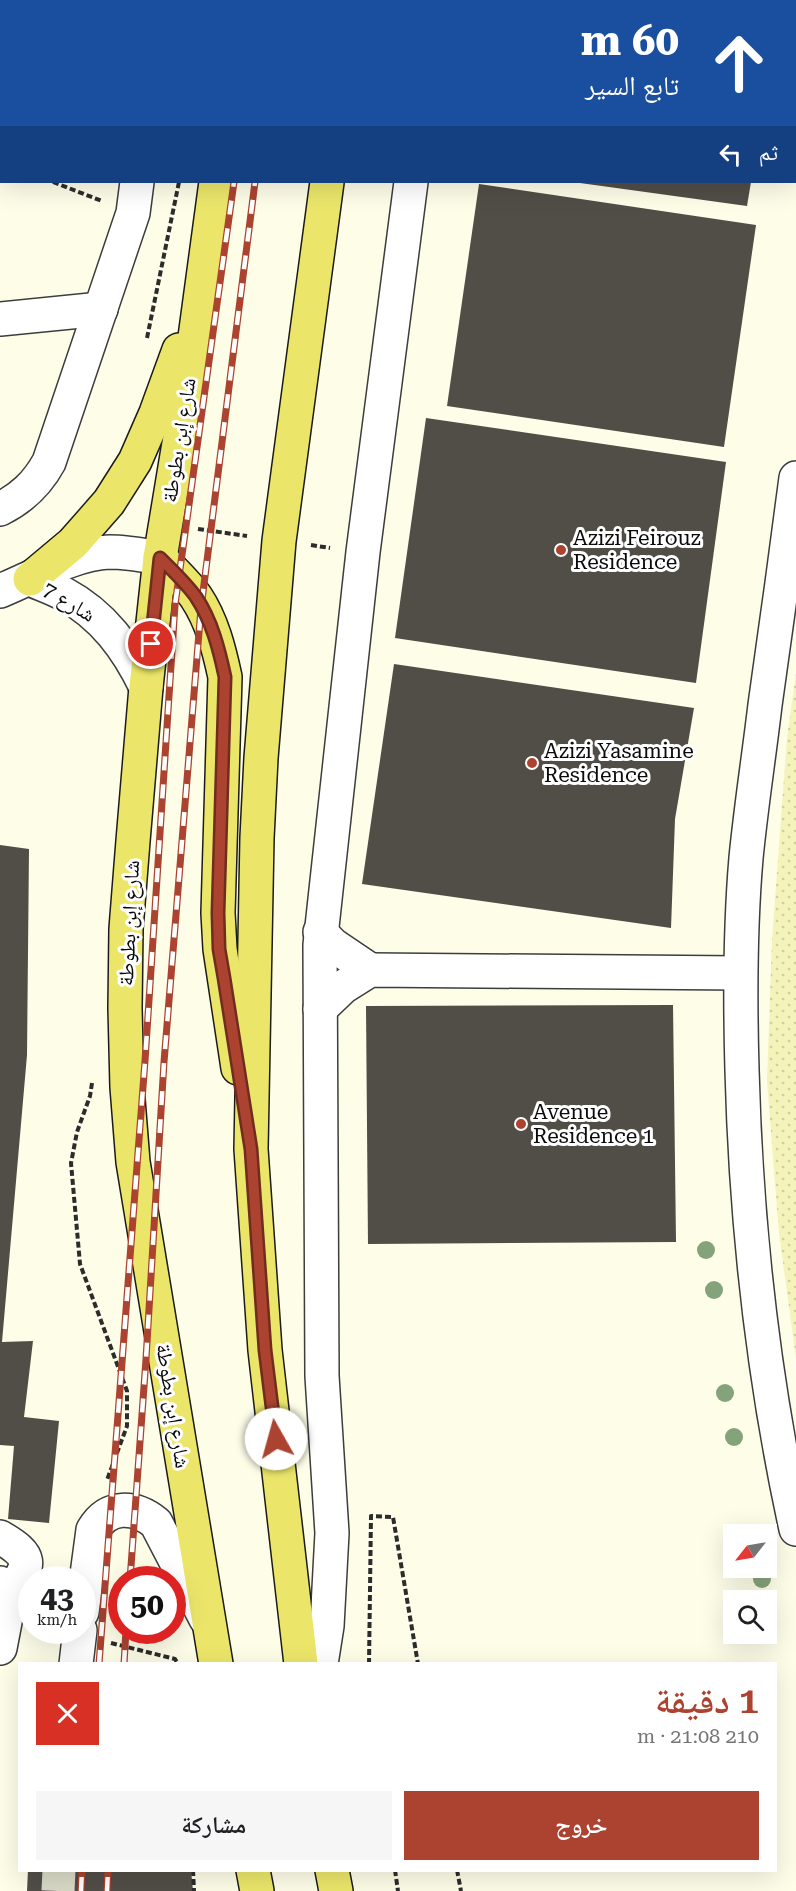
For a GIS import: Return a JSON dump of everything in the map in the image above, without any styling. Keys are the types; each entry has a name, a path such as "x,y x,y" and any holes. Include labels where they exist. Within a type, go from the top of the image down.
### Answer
{"main road":[{"name":"شارع إبن بطوطة","path":"216,183 188,389 160,558 146,687 126,929 125,1008 127,1087 133,1162 216,1662"},
{"path":"301,1662 265,1350 251,1149 257,838 261,758 279,541 327,183"},
{"path":"30,579 73,543 109,502 135,461 156,413 202,283"},
{"path":"160,558 195,595 208,619 219,649 225,677 219,949 251,1149"},
{"path":"254,1872 257,1891"},
{"path":"332,1872 336,1891"}],"street":[{"path":"321,1662 327,1626 332,1533 322,1377 320,932 363,552 411,183"},
{"path":"0,509 25,495 40,478 49,462 101,309 135,197"},
{"path":"0,319 101,309"},
{"path":"796,478 752,802 746,859 740,973 743,1108 753,1260 761,1337 773,1414 796,1529"},
{"name":"شارع 7","path":"0,591 89,555 107,552 160,558"},
{"name":"شارع 7","path":"30,579 64,594 95,615 116,636 133,660 146,687"},
{"path":"320,932 333,945 370,970"},
{"path":"320,1009 343,987 370,970 740,973"},
{"path":"88,1566 93,1530 105,1516 114,1512 136,1511 147,1516 156,1523 209,1625"},
{"path":"0,1537 23,1552 26,1559 23,1575 5,1590 0,1648"},
{"path":"77,1662 87,1644"}],"path":[{"path":"58,183 135,197"},
{"path":"146,341 179,183"},
{"path":"369,1662 371,1516 393,1516 418,1662"},
{"path":"96,1637 175,1659 177,1662"},
{"path":"193,1872 194,1891"},
{"path":"395,1872 398,1891"},
{"path":"458,1872 461,1891"}],"sand":[{"path":"796,673 796,1358 779,1233 767,1081 772,940 787,738"}],"building":[{"path":"580,183 751,183 747,206"},
{"path":"479,184 756,225 724,447 447,406"},
{"name":"Azizi Feirouz Residence","path":"426,418 726,462 696,683 395,638"},
{"name":"Azizi Yasamine Residence","path":"394,664 694,708 675,819 671,928 362,884"},
{"path":"0,845 29,849 27,1055 2,1342 33,1341 24,1417 59,1421 49,1523 8,1519 14,1446 0,1445"},
{"name":"Avenue Residence 1","path":"673,1005 676,1242 368,1244 366,1006"},
{"path":"28,1872 191,1872 193,1891 27,1891"}],"tunnel":[{"path":"58,1891 59,1872"}],"railway":[{"path":"99,1662 145,1061 175,605 234,183"},
{"path":"131,1566 164,1062 201,608 255,183"},
{"path":"124,1662 125,1644"},
{"path":"81,1891 82,1872"},
{"path":"107,1891 108,1872"}],"place":[{"name":"Azizi Feirouz Residence","path":"561,550"},
{"name":"Azizi Yasamine Residence","path":"532,763"},
{"name":"Avenue Residence 1","path":"521,1124"}],"route":[{"path":"151,644 160,558 195,595 208,619 219,649 225,677 219,949 251,1149 265,1350 276,1439"}]}
